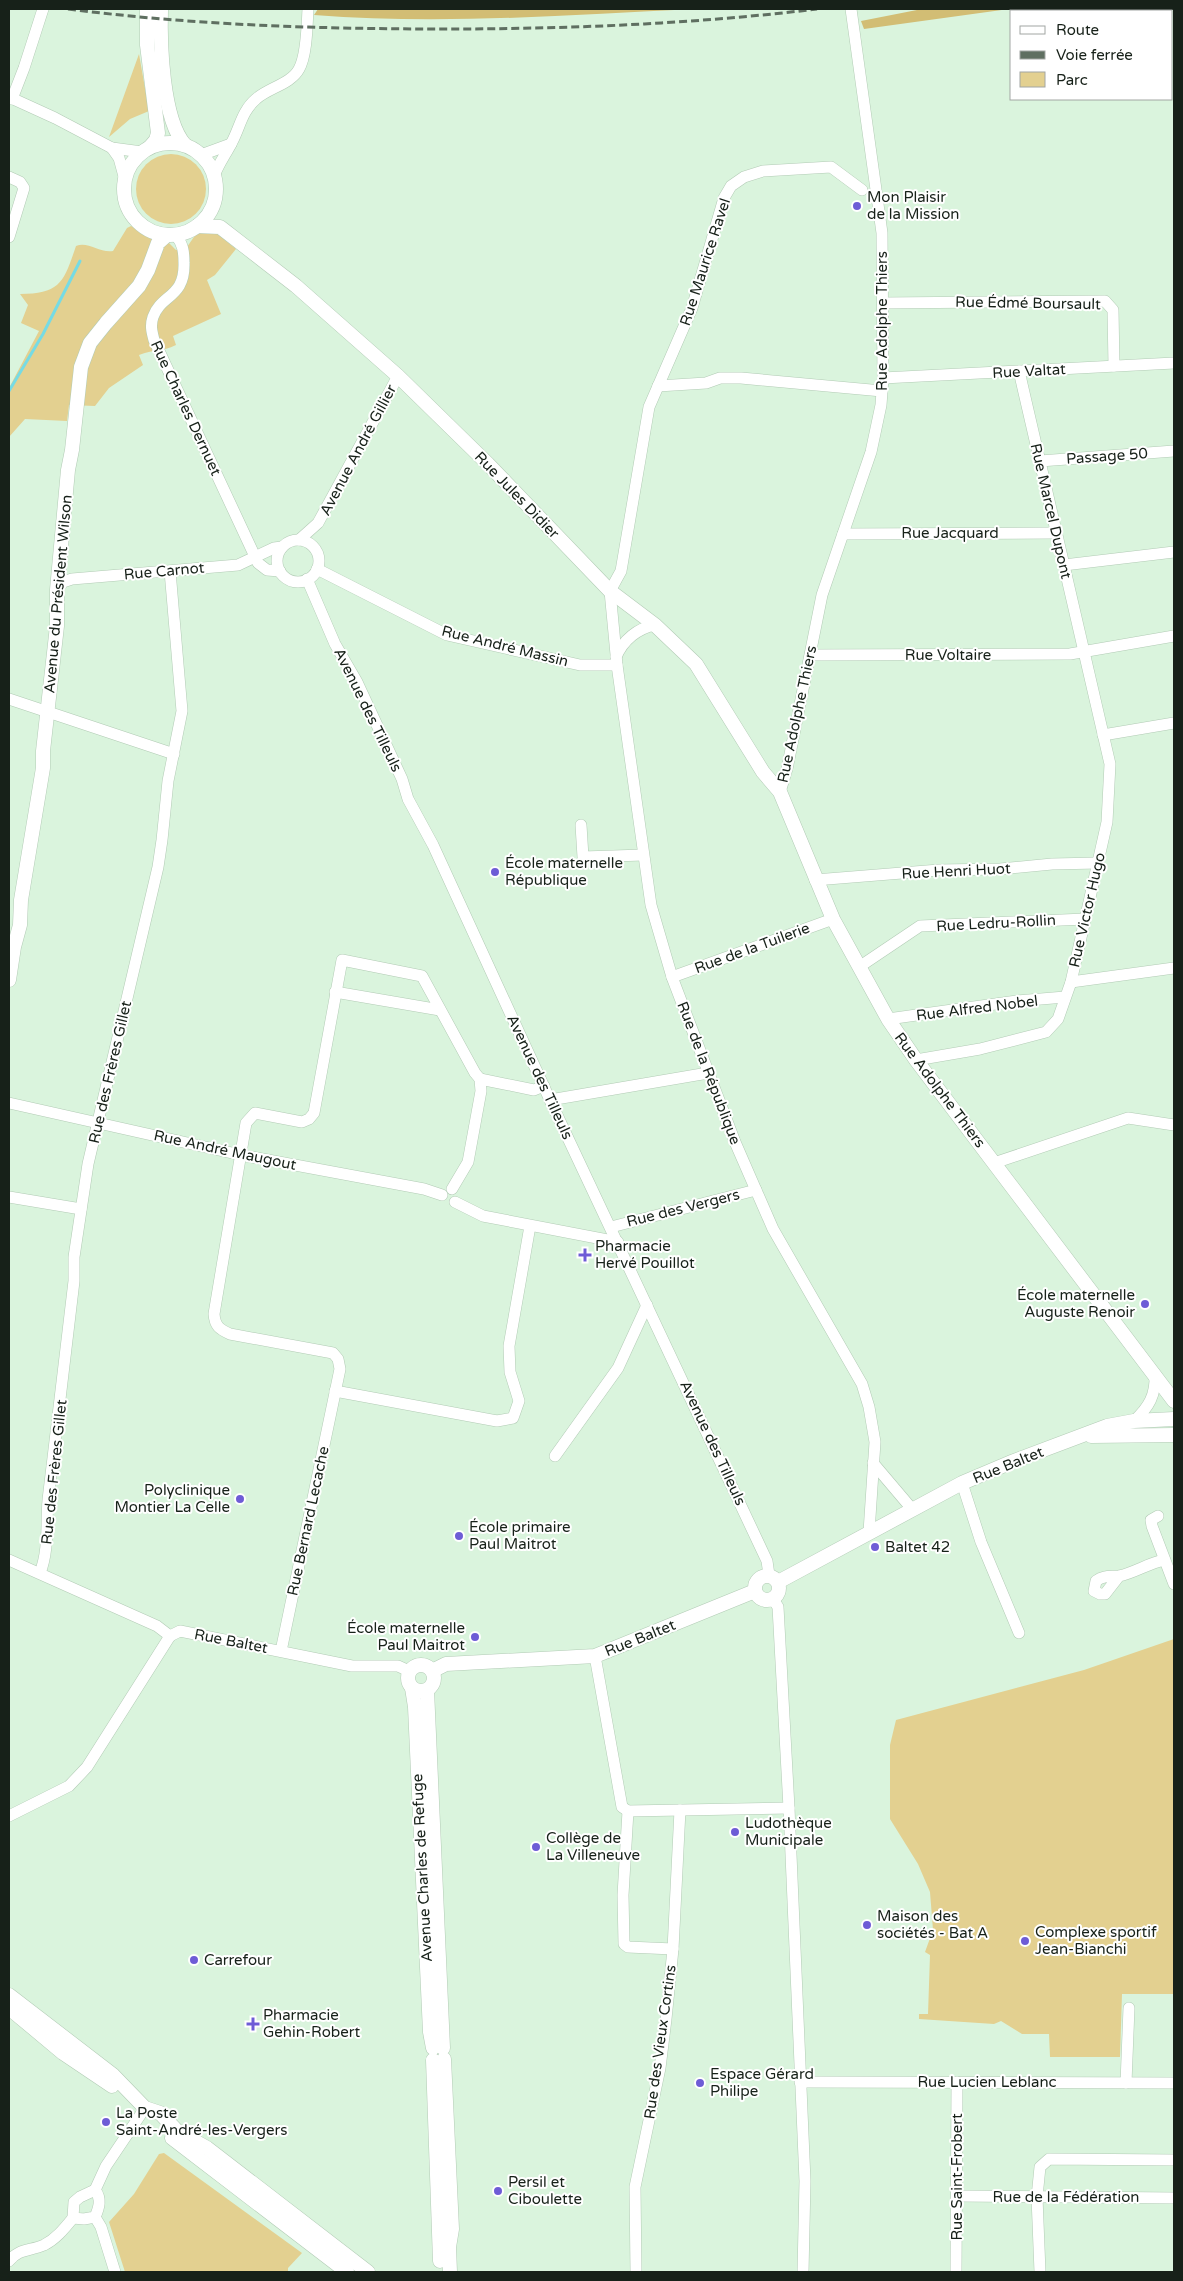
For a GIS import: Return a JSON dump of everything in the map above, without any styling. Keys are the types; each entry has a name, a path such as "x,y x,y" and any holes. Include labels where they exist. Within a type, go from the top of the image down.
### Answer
{"street":[{"path":"43,9 24,68 10,98 55,118 112,148 146,150 161,143 185,145"},
{"path":"125,180 128,170 156,140 158,133 147,45 147,9"},
{"path":"161,9 161,65 177,137 185,145 201,155 209,164 214,176 216,191 213,205 206,218 197,226"},
{"path":"214,176 231,144 244,112 256,99 286,81 299,70 304,50 308,9"},
{"name":"Rue Adolphe Thiers","path":"851,9 882,233 882,391 871,452 822,595 787,769 780,792 815,880 833,919 888,1019 916,1060 1174,1401"},
{"path":"201,155 231,144"},
{"path":"112,148 119,158 125,180 126,201 137,221 146,228 171,234 197,226 220,228 213,205"},
{"name":"Rue Maurice Ravel","path":"610,591 621,570 648,407 692,308 724,198 732,186 744,176 762,171 831,168 862,190"},
{"path":"9,177 22,184 24,192 9,237"},
{"name":"Rue Jules Didier","path":"220,228 296,286 398,376 488,464 610,591 655,625 696,664 763,772 780,792"},
{"name":"Rue Charles Dernuet","path":"171,234 182,242 184,250 183,280 179,288 153,315 150,326 154,340 255,557"},
{"name":"Avenue du Président Wilson","path":"9,980 14,947 20,925 21,900 43,768 47,712 57,626 58,570 78,381 84,356 100,330 139,286 148,270 158,243 171,234"},
{"name":"Rue Édmé Boursault","path":"883,303 1105,302 1113,310 1114,366"},
{"name":"Rue Valtat","path":"883,378 1174,363"},
{"name":"Rue Marcel Dupont","path":"1019,371 1084,651"},
{"name":"Avenue André Gillier","path":"299,540 318,523 398,376"},
{"path":"658,386 706,383 720,378 741,378 882,391"},
{"name":"Passage 50","path":"1040,461 1174,451"},
{"name":"Avenue André Gillier","path":"316,550 318,523"},
{"name":"Rue Jacquard","path":"844,534 1056,533"},
{"path":"255,557 262,567 280,571 292,580 306,579 317,569 316,550 309,543 299,540 290,541 282,547 278,556 280,571"},
{"name":"Rue Carnot","path":"72,579 238,565 274,548 282,547"},
{"path":"1064,565 1174,552"},
{"name":"Rue André Massin","path":"317,569 447,635 580,665 617,661"},
{"path":"58,570 62,575 72,579"},
{"name":"Rue des Frères Gillet","path":"40,1573 47,1536 48,1500 72,1300 74,1256 88,1164 158,867 168,782 182,711 170,571"},
{"path":"57,590 63,582 72,579"},
{"name":"Avenue des Tilleuls","path":"306,579 335,644 357,682 398,770 408,799 436,852 550,1100 768,1560 774,1578"},
{"name":"Rue de la République","path":"610,591 617,661 651,905 672,977 708,1073 773,1229 862,1384 869,1407 875,1442 868,1532"},
{"path":"617,661 625,642 642,628 655,625"},
{"name":"Rue Voltaire","path":"811,655 1060,654 1174,636"},
{"name":"Rue Victor Hugo","path":"916,1060 980,1049 1046,1032 1058,1019 1071,982 1107,822 1110,792 1110,764 1084,651"},
{"path":"9,699 174,754"},
{"path":"1103,735 1174,723"},
{"path":"581,825 583,857 643,855"},
{"name":"Rue Henri Huot","path":"815,880 939,870 1000,869 1098,862"},
{"name":"Rue de la Tuilerie","path":"672,977 833,919"},
{"name":"Rue Ledru-Rollin","path":"859,967 920,926 1085,919"},
{"path":"241,1155 246,1122 255,1113 302,1122 310,1119 314,1113 342,960 422,976 480,1079 481,1091 468,1162 447,1192"},
{"path":"1071,982 1174,968"},
{"path":"335,992 440,1010"},
{"name":"Rue Alfred Nobel","path":"888,1019 1017,1001 1065,997"},
{"path":"550,1100 708,1073"},
{"path":"480,1079 534,1090 544,1086"},
{"name":"Rue André Maugout","path":"9,1103 241,1155 447,1192 445,1203 455,1202 483,1216 530,1226"},
{"path":"994,1162 1128,1118 1174,1126"},
{"name":"Rue Bernard Lecache","path":"241,1155 214,1314 215,1324 220,1330 230,1334 333,1352 338,1358 340,1368 281,1651"},
{"name":"Rue des Vergers","path":"611,1227 756,1190"},
{"path":"9,1197 81,1209"},
{"path":"335,1391 497,1421 513,1418 519,1401 510,1372 509,1346 530,1226 618,1242"},
{"path":"555,1456 618,1368 647,1305"},
{"path":"1134,1421 1145,1412 1152,1401 1156,1387 1155,1374"},
{"name":"Rue Baltet","path":"774,1578 962,1483 1080,1436 1107,1426 1134,1421 1174,1420"},
{"name":"Rue Baltet","path":"1080,1436 1174,1435"},
{"path":"873,1463 912,1509"},
{"path":"962,1483 981,1542 1019,1634"},
{"path":"1158,1516 1151,1520 1152,1526 1174,1584"},
{"path":"9,1560 157,1626 170,1636 87,1767 69,1786 9,1816"},
{"path":"1119,1576 1164,1560"},
{"path":"775,1603 764,1600 755,1591 758,1580 774,1578 780,1589 775,1603 789,1808 805,2181 804,2272"},
{"name":"Rue Baltet","path":"432,1670 446,1664 595,1656 755,1591"},
{"name":"Rue Baltet","path":"170,1636 180,1631 352,1666 371,1668 398,1666 410,1672"},
{"path":"595,1656 622,1807 628,1811 789,1808"},
{"path":"420,1665 432,1670 434,1679 431,1687 427,1690 419,1691 412,1688 408,1680 410,1672 420,1665"},
{"name":"Avenue Charles de Refuge","path":"412,1688 430,2032 438,2054 452,2229 449,2247 450,2272"},
{"name":"Avenue Charles de Refuge","path":"427,1690 438,2054 441,2272"},
{"name":"Rue des Vieux Cortins","path":"636,2272 635,2187 660,2068 673,1949 680,1810"},
{"path":"628,1811 623,1895 624,1944 628,1947 673,1949"},
{"path":"9,1995 113,2075 174,2138 347,2272"},
{"path":"9,2008 63,2053 108,2082 125,2099 160,2113 178,2132 207,2148 368,2272"},
{"path":"1126,2083 1130,2008"},
{"name":"Rue Lucien Leblanc","path":"800,2082 1174,2084"},
{"name":"Rue Saint-Frobert","path":"956,2272 957,2082"},
{"path":"9,2261 15,2253 43,2246 56,2238 73,2218 74,2202 95,2190 106,2166 145,2108"},
{"path":"1040,2272 1037,2197 1040,2167 1048,2159 1174,2160"},
{"path":"95,2190 99,2200 99,2208 95,2217"},
{"name":"Rue de la Fédération","path":"957,2196 1174,2198"},
{"path":"73,2218 84,2220 95,2217"},
{"path":"95,2217 101,2227 115,2272"}],"green space":[{"path":"139,54 149,111 130,119 109,137"},
{"path":"171,154 184,157 196,164 203,176 206,189 203,202 196,214 184,221 171,224 158,221 146,214 139,202 136,189 139,176 146,164 158,157"},
{"path":"131,226 151,237 169,243 176,250 187,247 196,234 213,230 236,249 215,275 207,280 221,314 173,336 176,345 139,355 143,365 109,388 95,406 69,405 67,421 25,419 9,437 9,388 39,331 21,323 28,305 20,294 34,293 53,288 64,277 76,246 85,245 113,251 127,228"},
{"path":"1174,1639 1174,1994 1122,1994 1120,2057 1050,2057 1049,2034 1022,2034 1001,2021 994,2024 919,2019 919,2014 928,2014 930,1955 925,1952 933,1930 930,1892 918,1864 890,1819 890,1745 896,1720 1084,1670"},
{"path":"164,2153 302,2253 288,2268 288,2272 125,2272 109,2222 134,2194 159,2154"}],"shaded area":[{"path":"318,9 695,9 505,18 409,19 314,15"},
{"path":"922,9 1009,9 864,29 861,21"}],"waterway":[{"path":"9,391 43,334 80,261"}],"railway":[{"path":"68,9 162,19 256,25 444,29 631,25 817,9"}],"place":[{"name":"Mon Plaisir de la Mission","path":"857,206"},
{"name":"École maternelle République","path":"495,872"},
{"name":"Pharmacie Hervé Pouillot","path":"585,1255"},
{"name":"École maternelle Auguste Renoir","path":"1145,1304"},
{"name":"Polyclinique Montier La Celle","path":"240,1499"},
{"name":"École primaire Paul Maitrot","path":"459,1536"},
{"name":"Baltet 42","path":"875,1547"},
{"name":"École maternelle Paul Maitrot","path":"475,1637"},
{"name":"Ludothèque Municipale","path":"735,1832"},
{"name":"Collège de La Villeneuve","path":"536,1847"},
{"name":"Maison des sociétés - Bat A","path":"867,1925"},
{"name":"Complexe sportif Jean-Bianchi","path":"1025,1941"},
{"name":"Carrefour","path":"194,1960"},
{"name":"Pharmacie Gehin-Robert","path":"253,2024"},
{"name":"Espace Gérard Philipe","path":"700,2083"},
{"name":"La Poste Saint-André-les-Vergers","path":"106,2122"},
{"name":"Persil et Ciboulette","path":"498,2191"}]}
